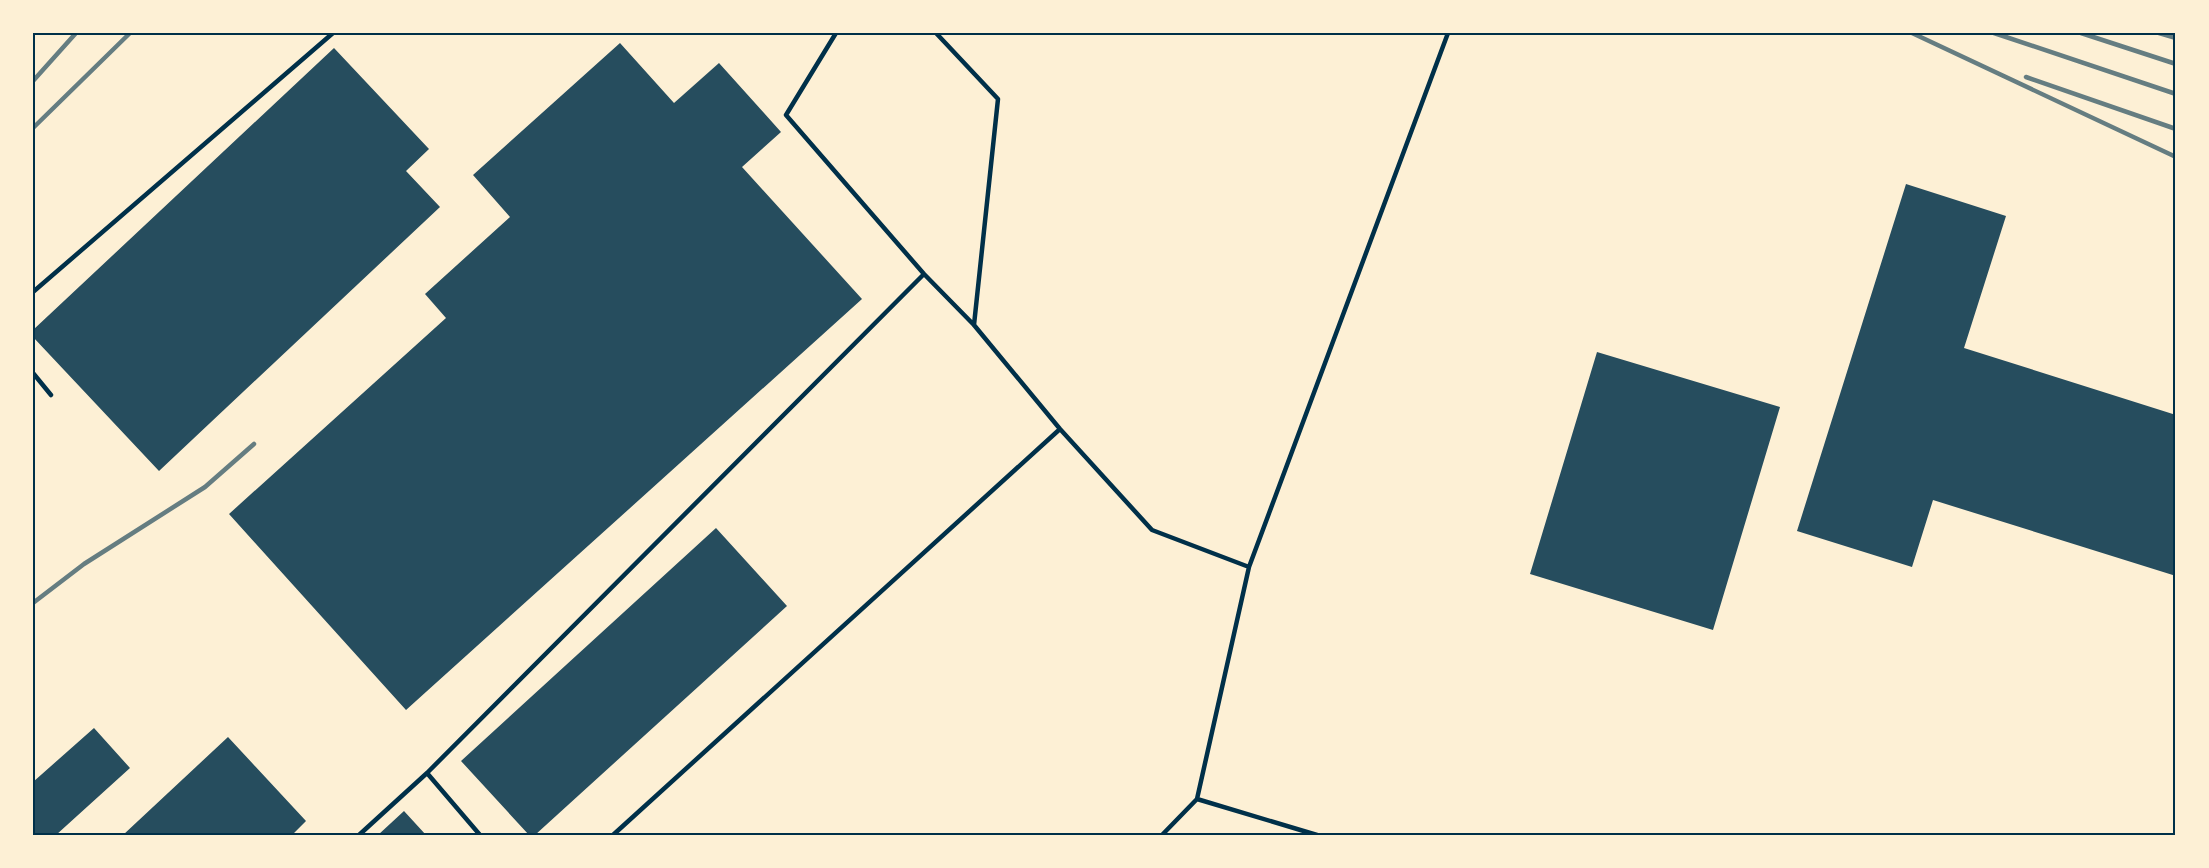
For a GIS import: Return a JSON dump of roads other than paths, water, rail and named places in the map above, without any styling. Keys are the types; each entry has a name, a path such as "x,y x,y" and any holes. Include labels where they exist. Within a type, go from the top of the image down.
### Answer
{"lane":[{"path":"33,292 333,33"},
{"path":"836,33 786,115 924,274 974,325 1060,429 1152,530 1249,567"},
{"path":"936,33 998,99 974,325"},
{"path":"1162,835 1197,798 1249,567 1448,33"},
{"path":"359,835 427,773 924,274"},
{"path":"33,374 51,394"},
{"path":"613,835 1060,429"},
{"path":"427,773 480,835"},
{"path":"1197,798 1317,835"}],"railway":[{"path":"33,81 76,33"},
{"path":"33,128 130,33"},
{"path":"1912,33 2176,157"},
{"path":"1994,33 2176,94"},
{"path":"2081,33 2176,64"},
{"path":"2159,33 2176,38"},
{"path":"2026,77 2176,129"},
{"path":"33,603 84,564 205,487 254,444"}]}
